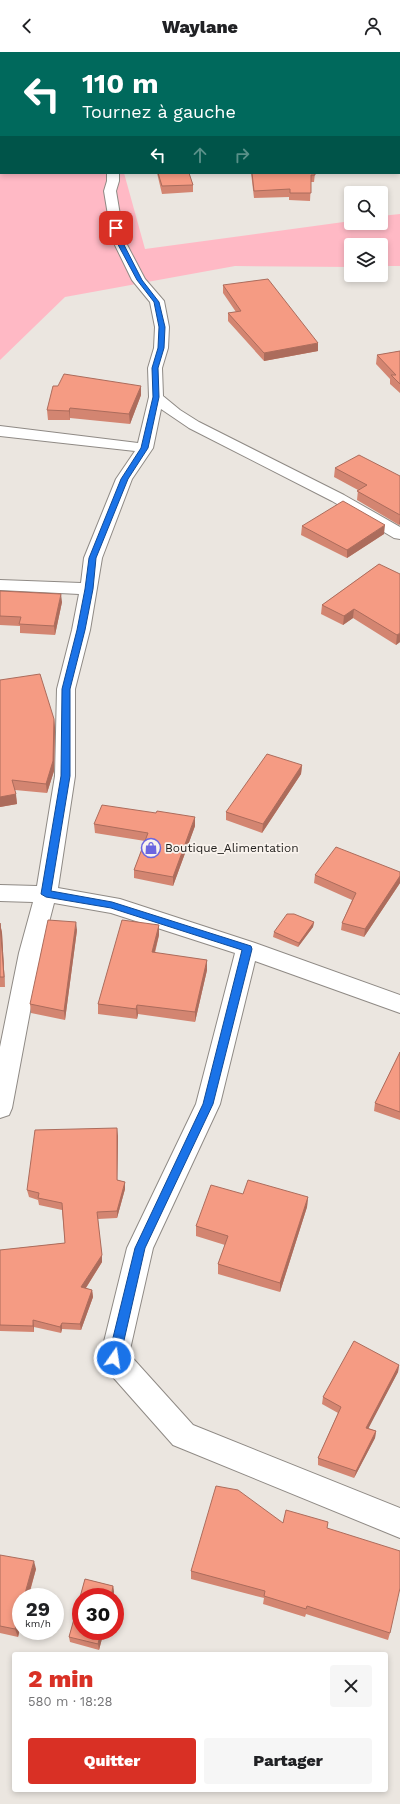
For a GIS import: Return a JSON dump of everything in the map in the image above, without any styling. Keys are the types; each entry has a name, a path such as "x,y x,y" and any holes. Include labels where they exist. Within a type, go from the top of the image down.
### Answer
{"street":[{"path":"0,1108 30,953 46,894 66,776 66,689 89,589 93,558 124,479 144,448 156,397 155,368 161,348 162,327 157,302 139,280 118,239 110,191 113,181 113,174"},
{"path":"156,397 175,413 194,425 338,498 400,534"},
{"path":"0,431 144,448"},
{"path":"0,585 89,589"},
{"path":"0,893 46,894 112,905 247,949 400,1004"},
{"path":"247,949 208,1104 140,1248 114,1358 183,1435 400,1523"}],"shaded area":[{"path":"0,174 124,174 145,249 344,222 344,230 388,230 388,215 400,214 400,266 388,266 388,238 344,238 344,267 235,266 65,297 0,360"}],"building":[{"path":"158,174 189,174 193,185 162,186"},
{"path":"252,174 315,174 311,175 311,193 290,193 290,189 254,191"},
{"path":"268,279 318,343 264,353 228,313 241,311 223,285"},
{"path":"400,351 400,384 391,375 396,375 377,355"},
{"path":"64,374 141,386 129,414 70,408 69,411 47,410 53,386 58,386"},
{"path":"359,455 400,476 400,515 357,491 367,485 335,468"},
{"path":"343,501 385,525 347,550 302,526"},
{"path":"379,564 400,574 400,633 397,635 354,609 344,616 322,605"},
{"path":"0,591 61,594 54,626 19,624 21,617 0,616"},
{"path":"40,674 54,719 53,761 46,784 12,780 16,794 0,797 0,680"},
{"path":"267,754 302,765 263,824 226,812"},
{"path":"102,805 195,817 173,877 134,870 148,833 94,824"},
{"path":"336,847 400,872 400,876 365,929 342,923 356,893 315,875"},
{"path":"287,914 294,914 314,922 299,943 274,932"},
{"path":"48,920 76,922 64,1011 30,1004"},
{"path":"122,920 159,925 152,952 207,960 195,1012 137,1005 136,1009 98,1004"},
{"path":"0,923 4,977 0,977"},
{"path":"400,1052 400,1112 375,1103"},
{"path":"117,1128 117,1180 125,1182 117,1211 97,1212 102,1255 81,1287 92,1290 80,1324 62,1323 60,1327 33,1320 33,1326 0,1325 0,1250 65,1243 62,1203 38,1198 39,1193 27,1190 35,1130"},
{"path":"248,1180 308,1197 280,1283 218,1264 228,1236 196,1226 211,1185 243,1194"},
{"path":"354,1341 399,1365 366,1428 376,1431 356,1471 318,1458 341,1407 323,1397"},
{"path":"216,1486 238,1490 283,1523 286,1510 328,1522 327,1528 400,1551 400,1588 390,1633 307,1606 306,1609 264,1596 265,1591 191,1571"},
{"path":"0,1555 34,1561 26,1588 12,1588 12,1628 0,1626"},
{"path":"85,1579 113,1586 113,1588 83,1588"},
{"path":"72,1626 72,1638 69,1637"},
{"path":"81,1640 99,1640 98,1644"}],"place":[{"name":"Boutique_Alimentation","path":"151,848"}],"route":[{"path":"114,1358 140,1248 208,1104 247,949 112,905 46,894 66,776 66,689 81,630 93,558 124,479 144,448 156,397 155,368 161,348 162,327 157,302 139,280 118,239 116,228"}]}
